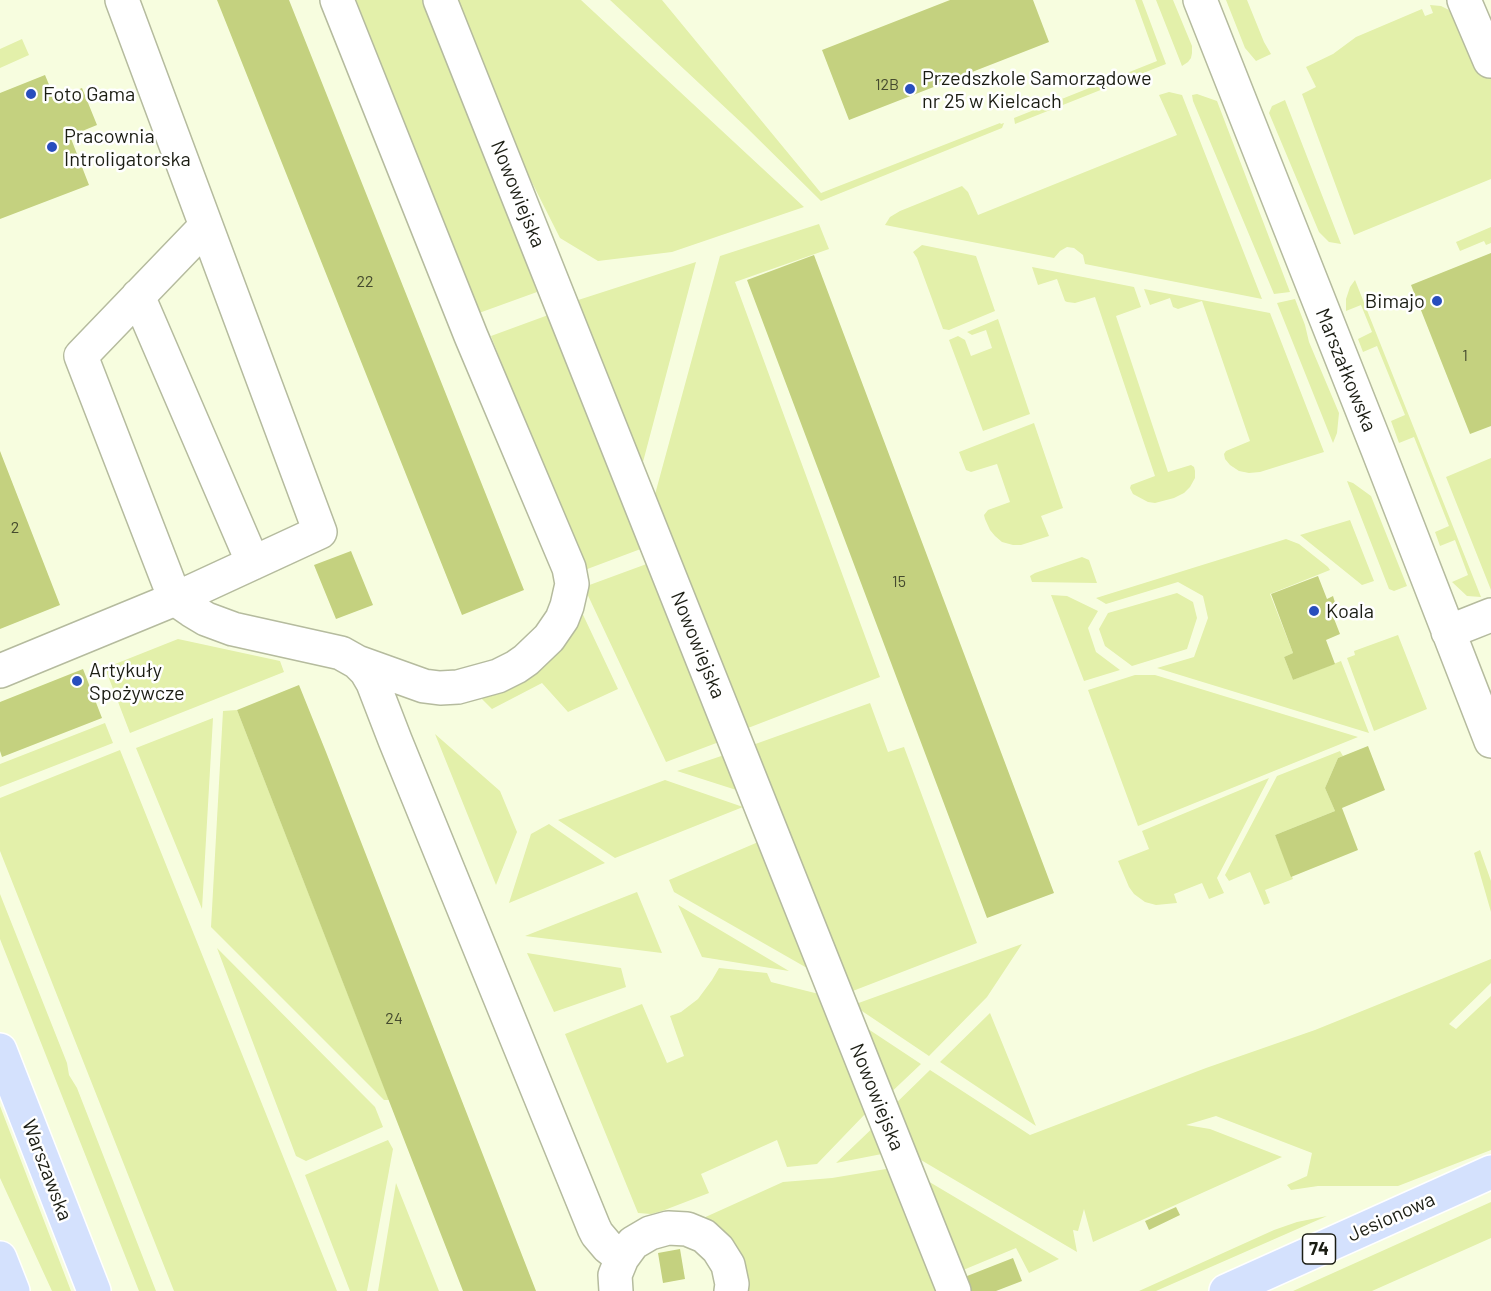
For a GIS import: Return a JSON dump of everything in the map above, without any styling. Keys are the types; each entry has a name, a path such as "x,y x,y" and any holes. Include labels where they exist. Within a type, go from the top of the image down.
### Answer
{"main road":[{"name":"Warszawska","path":"0,1050 94,1291"},
{"name":"Jesionowa","path":"1226,1291 1491,1172"},
{"path":"0,1258 13,1291"}],"street":[{"path":"0,671 175,599 320,532 122,0"},
{"path":"206,226 81,356 175,599 206,619 233,630 341,653 357,662 424,686 458,687 498,676 526,660 549,638 561,619 567,606 572,584 569,568 471,336 337,0"},
{"name":"Nowowiejska","path":"440,0 954,1291"},
{"name":"Marszałkowska","path":"1200,0 1491,741"},
{"path":"1464,0 1490,61"},
{"path":"138,296 253,563"},
{"path":"1448,632 1491,615"},
{"path":"357,662 373,683 594,1228 608,1247 622,1258"},
{"path":"615,1291 615,1275 622,1258 633,1243 650,1233 668,1228 687,1229 705,1236 718,1249 728,1265 731,1291"}],"green space":[{"path":"356,0 426,0 537,292 479,313"},
{"path":"452,0 581,0 804,207 672,252 598,261 560,238 501,121"},
{"path":"610,0 662,0 821,193 1004,123 1002,128 821,201 746,127"},
{"path":"1135,0 1142,0 1166,64 1015,124 1014,118 1157,61"},
{"path":"1156,0 1173,0 1192,46 1191,58 1182,66"},
{"path":"1226,0 1247,0 1271,54 1256,61 1245,48"},
{"path":"1430,5 1441,6 1451,11 1491,63 1491,179 1354,235 1302,94 1316,87 1306,67 1333,54 1356,37 1422,9 1425,16 1433,13"},
{"path":"22,39 29,55 0,68 0,49"},
{"path":"1169,92 1182,95 1262,299 1085,264 1083,255 1074,248 1067,247 1054,258 885,225 890,217 900,211 962,186 968,192 978,215 1177,135 1159,95"},
{"path":"1197,94 1217,101 1290,292 1274,294 1193,101 1192,95"},
{"path":"1285,100 1341,244 1329,242 1319,232 1269,113 1272,106"},
{"path":"819,224 829,249 735,282 880,677 748,728 654,498 720,256"},
{"path":"1491,227 1491,243 1486,245 1484,241 1460,251 1456,242"},
{"path":"922,245 976,256 995,311 949,330 943,329 913,252"},
{"path":"696,262 639,477 572,302"},
{"path":"1032,267 1134,287 1141,307 1116,316 1168,472 1191,465 1194,467 1195,478 1184,493 1155,503 1133,494 1131,485 1155,476 1095,297 1075,303 1067,302 1057,279 1038,285"},
{"path":"1355,280 1481,597 1467,596 1452,582 1468,575 1455,540 1440,546 1435,532 1449,526 1414,437 1399,443 1391,421 1405,415 1377,346 1363,352 1358,339 1372,332 1361,305 1346,311 1346,299"},
{"path":"1144,289 1270,313 1324,452 1260,472 1239,471 1230,465 1225,459 1226,451 1250,441 1202,301 1178,309 1173,307 1170,298 1150,305"},
{"path":"1295,299 1309,342 1339,413 1337,433 1333,443 1277,303"},
{"path":"551,314 646,547 582,571 491,336"},
{"path":"998,319 1030,414 983,431 949,340 958,336 965,340 971,356 992,348 986,330 972,335 967,332"},
{"path":"1034,423 1063,508 1041,516 1049,536 1021,545 1013,545 1002,542 995,536 984,515 988,510 1010,502 997,464 971,472 966,470 959,452"},
{"path":"1491,458 1491,590 1446,477"},
{"path":"1347,481 1371,496 1407,586 1394,591 1389,589"},
{"path":"1350,520 1374,581 1362,585 1300,535"},
{"path":"1286,539 1299,544 1330,570 1270,594 1293,653 1284,657 1293,680 1341,661 1369,733 1157,668 1194,657 1208,618 1203,596 1178,582 1106,604 1096,598"},
{"path":"1082,557 1089,560 1097,583 1032,582 1030,576 1035,573"},
{"path":"652,562 727,739 666,762 584,587"},
{"path":"1177,593 1193,602 1197,618 1187,649 1132,666 1105,646 1099,629 1108,613"},
{"path":"1051,595 1067,596 1098,611 1088,628 1096,652 1120,670 1084,681"},
{"path":"577,602 618,689 568,712 542,683 492,709 481,698 497,692"},
{"path":"1398,635 1427,709 1374,731 1347,658 1355,655 1354,651"},
{"path":"178,639 280,661 284,672 130,733 105,668"},
{"path":"1135,675 1155,675 1358,737 1138,826 1088,690"},
{"path":"870,703 888,752 904,747 977,943 845,994 747,747"},
{"path":"237,710 389,1100 384,1100 211,927 223,711"},
{"path":"213,718 202,909 136,748"},
{"path":"105,723 113,743 0,787 0,764"},
{"path":"435,734 500,791 517,832 496,885"},
{"path":"120,750 337,1291 174,1291 0,851 0,798"},
{"path":"736,751 752,795 677,771"},
{"path":"1340,751 1343,756 1338,758 1325,788 1335,811 1275,835 1293,879 1265,890 1270,903 1264,905 1250,872 1229,881 1225,875 1277,776"},
{"path":"1269,778 1217,878 1224,893 1209,899 1202,883 1174,894 1177,903 1156,905 1145,902 1134,894 1118,861 1149,849 1142,831"},
{"path":"665,780 743,807 615,858 558,820"},
{"path":"549,824 605,863 509,903 531,834"},
{"path":"763,840 821,976 674,892 669,880"},
{"path":"1480,850 1491,881 1491,912 1474,853"},
{"path":"637,892 662,953 525,936"},
{"path":"0,894 67,1063 69,1075 77,1088 156,1291 139,1291 0,939"},
{"path":"678,905 789,971 702,957"},
{"path":"1022,944 987,997 929,1056 853,1005"},
{"path":"217,948 375,1107 383,1127 306,1161 296,1156"},
{"path":"527,953 621,968 626,987 554,1012"},
{"path":"1491,959 1491,983 1449,1024 1456,1029 1491,996 1491,1150 1398,1186 1318,1186 1291,1190 1287,1185 1307,1176 1312,1153 1216,1116 1186,1125 1210,1129 1282,1157 1093,1242 1084,1209 1078,1231 1073,1230 1077,1252 904,1150 888,1111 930,1070 1030,1135 1206,1068 1315,1030"},
{"path":"719,968 767,973 771,982 827,996 867,1112 817,1164 787,1167 777,1140 701,1174 709,1193 662,1211 651,1214 638,1213 565,1034 642,1004 667,1063 684,1056 670,1016 681,1012 698,999"},
{"path":"990,1013 1036,1126 940,1062"},
{"path":"850,1017 921,1064 884,1099"},
{"path":"0,1106 71,1291 52,1291 0,1178"},
{"path":"881,1120 892,1152 836,1163"},
{"path":"388,1140 393,1149 367,1291 350,1291 305,1175"},
{"path":"898,1167 947,1291 739,1291 690,1224 783,1182 832,1178"},
{"path":"911,1171 1059,1259 1029,1273 1016,1248 956,1273"},
{"path":"396,1183 439,1291 378,1291"},
{"path":"1491,1202 1491,1238 1372,1291 1293,1291"},
{"path":"1327,1216 1156,1291 1139,1291 1274,1230 1297,1222"}],"building":[{"path":"217,0 289,0 524,590 462,615"},
{"path":"950,0 1033,0 1049,42 849,120 822,50"},
{"path":"45,75 55,99 82,88 97,125 70,136 89,185 0,219 0,93"},
{"path":"1491,253 1491,426 1470,434 1411,285"},
{"path":"814,255 1054,893 987,918 747,280"},
{"path":"0,451 60,605 0,629"},
{"path":"351,551 373,605 336,619 314,565"},
{"path":"1318,576 1327,599 1333,596 1337,609 1331,611 1340,634 1326,640 1335,664 1293,680 1284,657 1293,653 1271,594"},
{"path":"83,669 102,718 2,757 0,702"},
{"path":"299,685 536,1291 463,1291 237,710"},
{"path":"1368,746 1385,790 1342,808 1358,850 1291,877 1275,835 1335,811 1325,788 1338,758"},
{"path":"1176,1207 1180,1215 1149,1230 1145,1221"},
{"path":"680,1249 685,1279 663,1283 658,1253"},
{"path":"1013,1258 1022,1281 996,1291 967,1291 962,1278"}],"place":[{"name":"Przedszkole Samorządowe nr 25 w Kielcach","path":"910,89"},
{"name":"Foto Gama","path":"31,94"},
{"name":"Pracownia Introligatorska","path":"52,147"},
{"name":"Bimajo","path":"1437,301"},
{"name":"Koala","path":"1314,611"},
{"name":"Artykuły Spożywcze","path":"77,681"}]}
